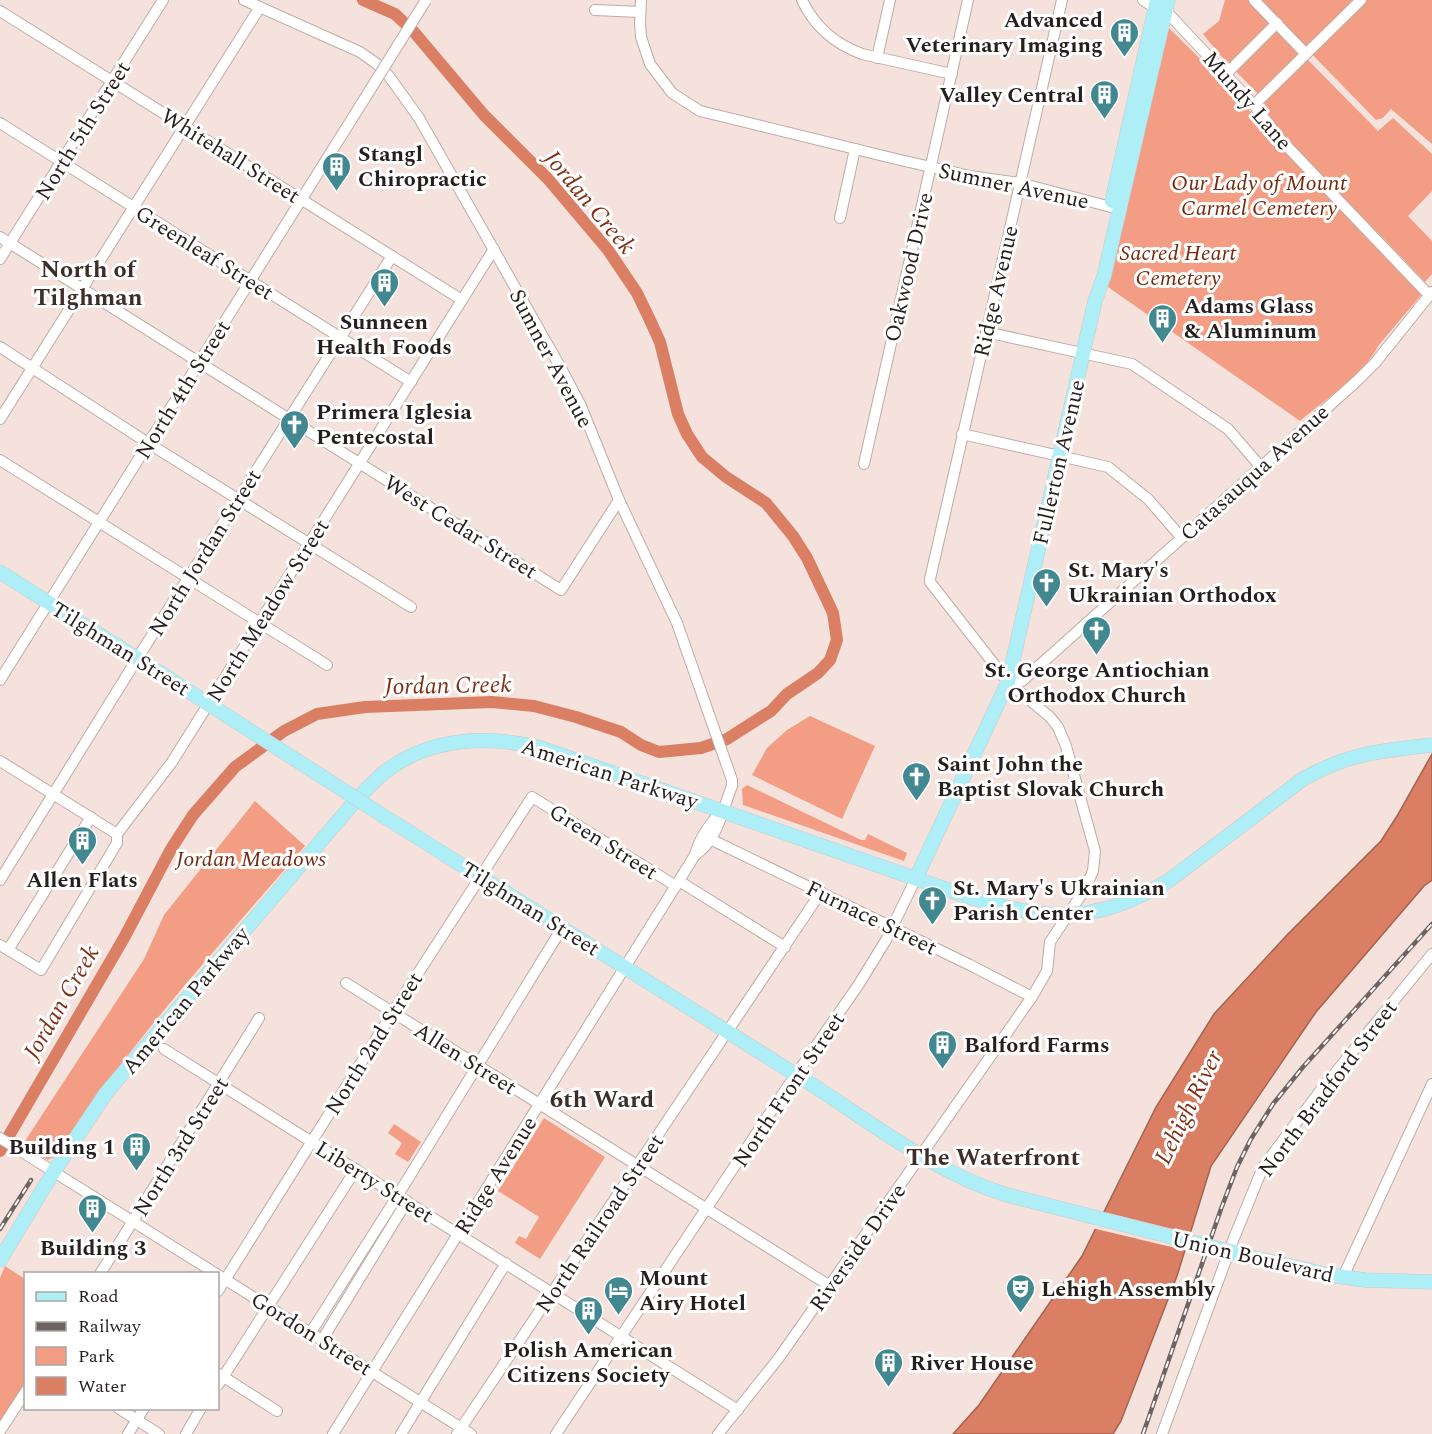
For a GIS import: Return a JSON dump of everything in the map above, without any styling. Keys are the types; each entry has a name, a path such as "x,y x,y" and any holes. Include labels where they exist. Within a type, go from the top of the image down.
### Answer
{"main road":[{"name":"Fullerton Avenue","path":"1095,301 1096,275 1110,207 1161,5"},
{"name":"Fullerton Avenue","path":"988,726 1008,682 1095,301 1104,276 1161,5"},
{"name":"Tilghman Street","path":"0,572 385,817 796,1074 928,1160 962,1178 1007,1196 1077,1213"},
{"name":"North Front Street","path":"916,878 988,726"},
{"name":"American Parkway","path":"0,1260 54,1171 106,1093 150,1039 350,807 384,772 407,758 443,745 480,740 512,742 541,748 957,893 1021,912 1056,916 1084,914 1115,907 1149,892 1171,879 1303,779 1327,766 1373,752 1432,745"},
{"name":"Union Boulevard","path":"1077,1213 1255,1258 1342,1277 1388,1282 1430,1282"}],"street":[{"name":"North 5th Street","path":"0,259 162,0"},
{"name":"Sumner Avenue","path":"244,0 369,57 388,75 419,118 572,387 619,500 677,623 710,715 732,786 723,810"},
{"name":"North 4th Street","path":"0,680 426,0"},
{"name":"Sumner Avenue","path":"641,0 641,37 650,64 662,82 688,105 713,116 931,167 1020,183 1110,207"},
{"path":"802,0 817,24 831,38 850,50 876,58 952,74"},
{"path":"876,58 890,0"},
{"name":"Oakwood Drive","path":"864,464 968,0"},
{"name":"Ridge Avenue","path":"930,582 1062,0"},
{"name":"Mundy Lane","path":"1143,0 1161,5 1254,105 1280,139 1430,293"},
{"path":"1254,0 1306,54"},
{"path":"1254,105 1361,0"},
{"path":"0,419 260,7"},
{"path":"595,10 640,12"},
{"name":"Whitehall Street","path":"0,11 462,300"},
{"path":"1226,74 1277,23"},
{"name":"Greenleaf Street","path":"0,123 411,382"},
{"path":"840,218 855,149"},
{"name":"West Cedar Street","path":"0,237 561,590 619,500"},
{"name":"North Meadow Street","path":"4,947 41,970 117,843 117,834 172,762 494,249"},
{"name":"North Jordan Street","path":"0,880 392,256"},
{"name":"Catasauqua Avenue","path":"1008,682 1022,681 1260,465 1358,380 1375,363 1430,293"},
{"path":"986,332 1132,364 1228,429 1260,465"},
{"path":"0,347 148,443 411,607"},
{"path":"962,434 1108,467 1148,500 1181,537"},
{"path":"0,460 327,665"},
{"name":"Riverside Drive","path":"718,1434 778,1359 1032,997 1047,970 1050,942 1085,889 1096,861 1063,735 1050,717 1008,682 930,582"},
{"path":"0,761 117,834"},
{"name":"North 2nd Street","path":"219,1289 393,1012 532,797"},
{"name":"Green Street","path":"532,797 785,946"},
{"name":"Ridge Avenue","path":"695,855 704,850 719,826 723,810"},
{"name":"Ridge Avenue","path":"333,1434 678,883 712,823 723,810"},
{"path":"4,947 91,817"},
{"name":"Furnace Street","path":"710,839 970,964 1032,997"},
{"name":"North Front Street","path":"556,1434 796,1074 859,984 893,927 916,878"},
{"name":"North Railroad Street","path":"463,1432 552,1292 821,892"},
{"path":"322,1340 477,1064 562,928"},
{"name":"North Bradford Street","path":"1162,1434 1234,1238 1263,1167 1432,954"},
{"name":"Allen Street","path":"346,982 830,1286"},
{"name":"North 3rd Street","path":"101,1272 259,1018"},
{"name":"Liberty Street","path":"164,1049 738,1410"},
{"path":"1342,1277 1432,1084"},
{"name":"Gordon Street","path":"0,1138 216,1272"},
{"path":"277,1410 219,1378 269,1306 356,1169"},
{"path":"311,1332 403,1198"},
{"path":"401,1434 419,1401 506,1263"},
{"name":"Gordon Street","path":"219,1274 419,1401 463,1432"},
{"path":"0,1431 24,1394"},
{"path":"121,1410 159,1434"},
{"path":"128,1434 143,1410"},
{"path":"186,1434 200,1410"}],"green space":[{"path":"1225,0 1432,0 1432,144 1391,109 1383,118 1376,120 1305,47 1258,94 1203,34 1219,21"},
{"name":"Sacred Heart Cemetery","path":"1169,28 1233,92 1268,133 1422,294 1364,366 1300,421 1105,285"},
{"path":"1308,60 1378,131 1393,118 1432,154 1432,191 1408,216 1432,241 1432,274 1425,282 1295,153 1260,107"},
{"path":"810,716 875,746 842,819 752,775 767,748 787,730"},
{"path":"747,785 861,840 865,840 868,834 907,853 904,861 743,805 742,789"},
{"name":"Jordan Meadows","path":"255,801 305,846 143,1036 55,1156 48,1160 28,1149 30,1146 25,1141 144,959 164,915"},
{"path":"544,1118 605,1157 540,1259 515,1243 519,1236 526,1239 539,1217 498,1191"},
{"path":"394,1124 421,1142 408,1162 395,1154 402,1143 388,1133"},
{"path":"5,1266 24,1278 24,1388 0,1426 0,1278"}],"water":[{"name":"Lehigh River","path":"1432,754 1432,880 1424,886 1316,1012 1211,1166 1177,1276 1121,1421 1113,1434 953,1434 979,1405 1082,1256 1156,1107 1214,1014 1287,935 1381,841"}],"pier":[{"path":"1100,1211 1193,1234 1188,1251 1092,1228"}],"waterway":[{"name":"Jordan Creek","path":"0,1151 124,938 171,849 193,815 235,767 284,731 317,714 365,707 492,702 534,706 576,717 621,732 641,745 659,752 701,748 727,739 771,711 787,694 818,673 830,660 837,640 833,613 807,558 793,536 766,503 726,477 702,457 687,434 678,414 660,342 637,293 608,250 548,179 484,115 414,32 395,14 363,0"}],"railway":[{"path":"1143,1434 1221,1209 1237,1167 1251,1139 1273,1104 1303,1067 1432,924"},
{"path":"0,1229 31,1180"}],"place":[{"name":"Advanced Veterinary Imaging","path":"1124,58"},
{"name":"Valley Central","path":"1105,120"},
{"name":"Stangl Chiropractic","path":"337,192"},
{"name":"Sunneen Health Foods","path":"384,308"},
{"name":"Adams Glass & Aluminum","path":"1163,344"},
{"name":"Primera Iglesia Pentecostal","path":"295,450"},
{"name":"St. Mary's Ukrainian Orthodox","path":"1047,608"},
{"name":"St. George Antiochian Orthodox Church","path":"1097,656"},
{"name":"Saint John the Baptist Slovak Church","path":"916,802"},
{"name":"Allen Flats","path":"82,866"},
{"name":"St. Mary's Ukrainian Parish Center","path":"932,926"},
{"name":"Balford Farms","path":"943,1070"},
{"name":"Building 1","path":"136,1172"},
{"name":"Building 3","path":"93,1234"},
{"name":"Lehigh Assembly","path":"1020,1314"},
{"name":"Mount Airy Hotel","path":"618,1316"},
{"name":"Polish American Citizens Society","path":"588,1336"},
{"name":"River House","path":"889,1388"}],"district":[{"name":"North of Tilghman","path":"88,283"},
{"name":"6th Ward","path":"602,1099"},
{"name":"The Waterfront","path":"993,1157"}],"park label":[{"name":"Our Lady of Mount Carmel Cemetery","path":"1259,194"}]}
